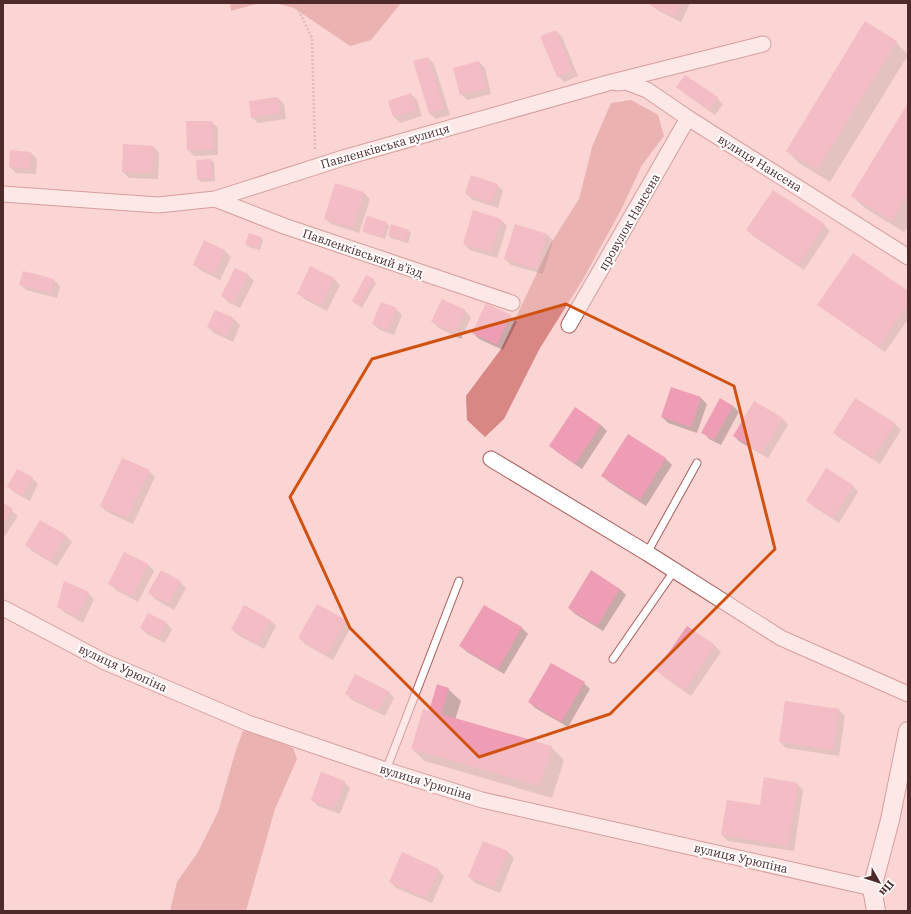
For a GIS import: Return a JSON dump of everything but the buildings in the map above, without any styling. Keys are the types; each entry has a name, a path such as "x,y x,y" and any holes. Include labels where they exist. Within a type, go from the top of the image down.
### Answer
{"street":[{"name":"Павленківська вулиця","path":"3,194 158,205 215,198 316,167 608,83 763,44"},
{"name":"вулиця Нансена","path":"608,83 626,82 647,90 688,118 908,257"},
{"name":"провулок Нансена","path":"569,325 688,118"},
{"name":"Павленківський в'їзд","path":"215,198 284,226 512,303"},
{"path":"491,460 674,570 782,638 908,694"},
{"name":"вулиця Урюпіна","path":"3,608 104,662 248,723 386,770 482,800 872,888"},
{"path":"876,911 872,888 890,820 908,731"}],"lane":[{"path":"646,553 697,463"},
{"path":"613,659 674,570"},
{"path":"386,770 459,581"}],"path":[{"path":"295,3 312,38 316,167"}],"highlighted area":[{"path":"566,304 734,386 775,549 610,714 479,757 350,628 290,497 372,359"}],"shaded area":[{"path":"230,3 260,3 231,11"},
{"path":"276,3 401,3 371,40 350,46 294,8"},
{"path":"631,100 658,115 664,136 642,165 622,208 582,281 540,348 504,419 485,437 467,420 466,396 501,349 551,243 579,199 592,147 611,103"},
{"path":"243,731 264,735 293,748 297,759 275,809 246,911 170,911 177,882 198,852 218,812"}]}
